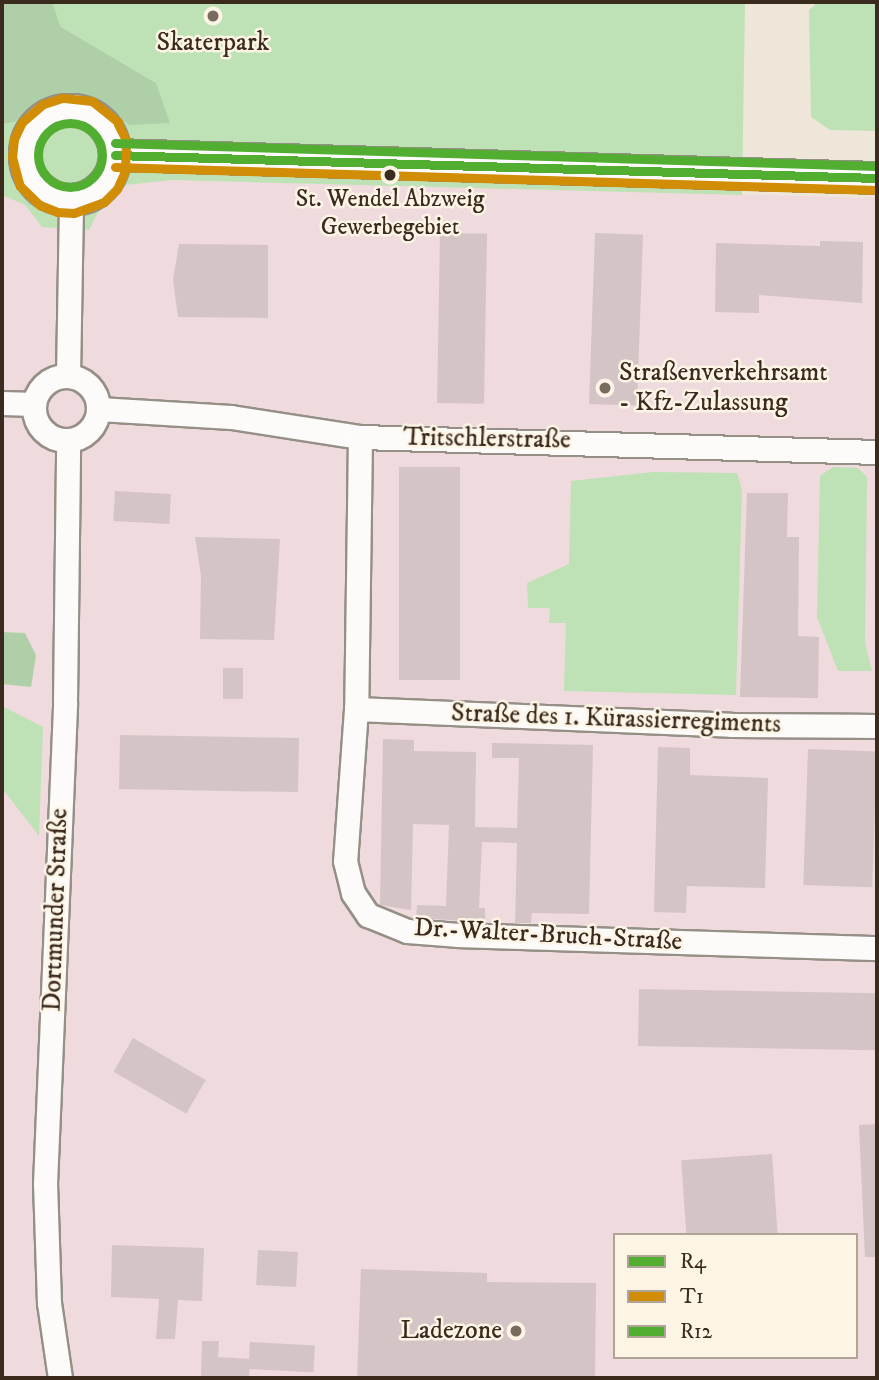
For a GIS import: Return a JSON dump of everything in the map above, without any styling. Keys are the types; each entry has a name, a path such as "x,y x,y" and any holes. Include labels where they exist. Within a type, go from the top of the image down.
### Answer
{"main road":[{"path":"76,110 89,113 108,131 115,155 110,175 97,192 71,201 38,188 13,155 40,121 50,114 76,110"},
{"path":"115,155 877,178"}],"street":[{"path":"68,376 71,201"},
{"path":"68,376 86,383 99,409 93,427 68,440 47,434 35,415 34,404 42,387 68,376"},
{"path":"2,403 34,404"},
{"name":"Tritschlerstraße","path":"99,409 183,411 360,437 877,452"},
{"name":"Dr.-Walter-Bruch-Straße","path":"360,437 356,709 345,861 354,893 368,915 407,931 459,936 877,948"},
{"name":"Dortmunder Straße","path":"60,1378 49,1303 45,1184 65,702 68,440"},
{"name":"Straße des 1. Kürassierregiments","path":"356,709 877,726"}],"shaded area":[{"path":"172,180 877,198 877,1378 2,1378 2,684 31,687 25,633 2,632 2,195 25,205 42,227 97,214 126,185"}],"green space":[{"path":"2,2 52,2 61,27 156,83 170,123 129,125 98,103 58,98 31,107 15,122 2,124"},
{"path":"52,2 745,2 742,195 172,180 126,185 97,214 89,230 42,227 25,205 2,195 2,124 15,122 31,107 58,98 98,103 129,125 156,83 61,27"},
{"path":"818,2 877,2 877,131 830,130 811,117 809,10"},
{"path":"833,467 858,468 867,477 865,642 872,671 838,671 817,617 820,476"},
{"path":"653,472 737,473 742,490 736,695 564,691 566,623 549,623 550,608 528,608 527,583 569,564 571,481"},
{"path":"2,632 25,633 36,655 31,687 2,684"},
{"path":"2,706 43,727 39,836 2,788"}],"building":[{"path":"440,233 487,234 484,404 437,403"},
{"path":"595,233 643,235 637,406 589,404"},
{"path":"820,241 863,242 862,303 759,295 759,313 715,312 716,243 820,246"},
{"path":"179,244 268,245 268,318 178,317 173,280"},
{"path":"399,467 460,467 460,680 399,680"},
{"path":"115,491 171,494 169,524 113,521"},
{"path":"747,493 788,493 787,537 799,537 798,636 819,637 818,698 740,697"},
{"path":"195,537 280,539 274,640 200,639 201,576"},
{"path":"223,668 243,668 243,699 223,699"},
{"path":"120,735 299,738 298,792 119,789"},
{"path":"383,739 414,740 414,751 476,752 475,827 517,828 519,758 492,758 492,743 593,745 589,914 532,913 531,923 515,923 517,843 482,842 479,908 485,908 485,922 416,918 417,905 446,906 449,825 413,824 411,910 380,905"},
{"path":"658,747 690,748 690,775 768,778 765,888 687,886 686,913 654,912"},
{"path":"808,749 877,751 872,887 803,885"},
{"path":"639,989 877,993 876,1050 638,1046"},
{"path":"133,1038 206,1080 186,1114 114,1072"},
{"path":"877,1124 877,1257 865,1257 859,1125"},
{"path":"772,1154 778,1233 686,1233 681,1160"},
{"path":"112,1245 204,1248 202,1301 178,1300 175,1339 156,1339 159,1299 111,1297"},
{"path":"258,1250 298,1252 296,1287 256,1285"},
{"path":"361,1269 487,1273 487,1282 596,1283 595,1378 357,1378"},
{"path":"202,1341 219,1341 218,1357 250,1359 249,1378 201,1378"},
{"path":"250,1342 315,1345 313,1372 249,1369"}],"transit line":[{"name":"T1","path":"118,122 92,101 62,98 43,104 22,122 14,139 12,157 20,186 40,205 57,212 74,213 104,202 117,189 125,171 126,140 118,124"},
{"name":"R12","path":"70,123 93,132 102,155 93,178 70,187 47,178 38,155 47,132 70,123"},
{"name":"R12","path":"115,143 877,166"},
{"name":"R4","path":"115,155 877,178"},
{"name":"T1","path":"115,167 877,190"}],"place":[{"name":"Skaterpark","path":"213,16"},
{"name":"St. Wendel Abzweig Gewerbegebiet","path":"390,175"},
{"name":"Straßenverkehrsamt - Kfz-Zulassung","path":"605,388"},
{"name":"Ladezone","path":"516,1331"}]}
